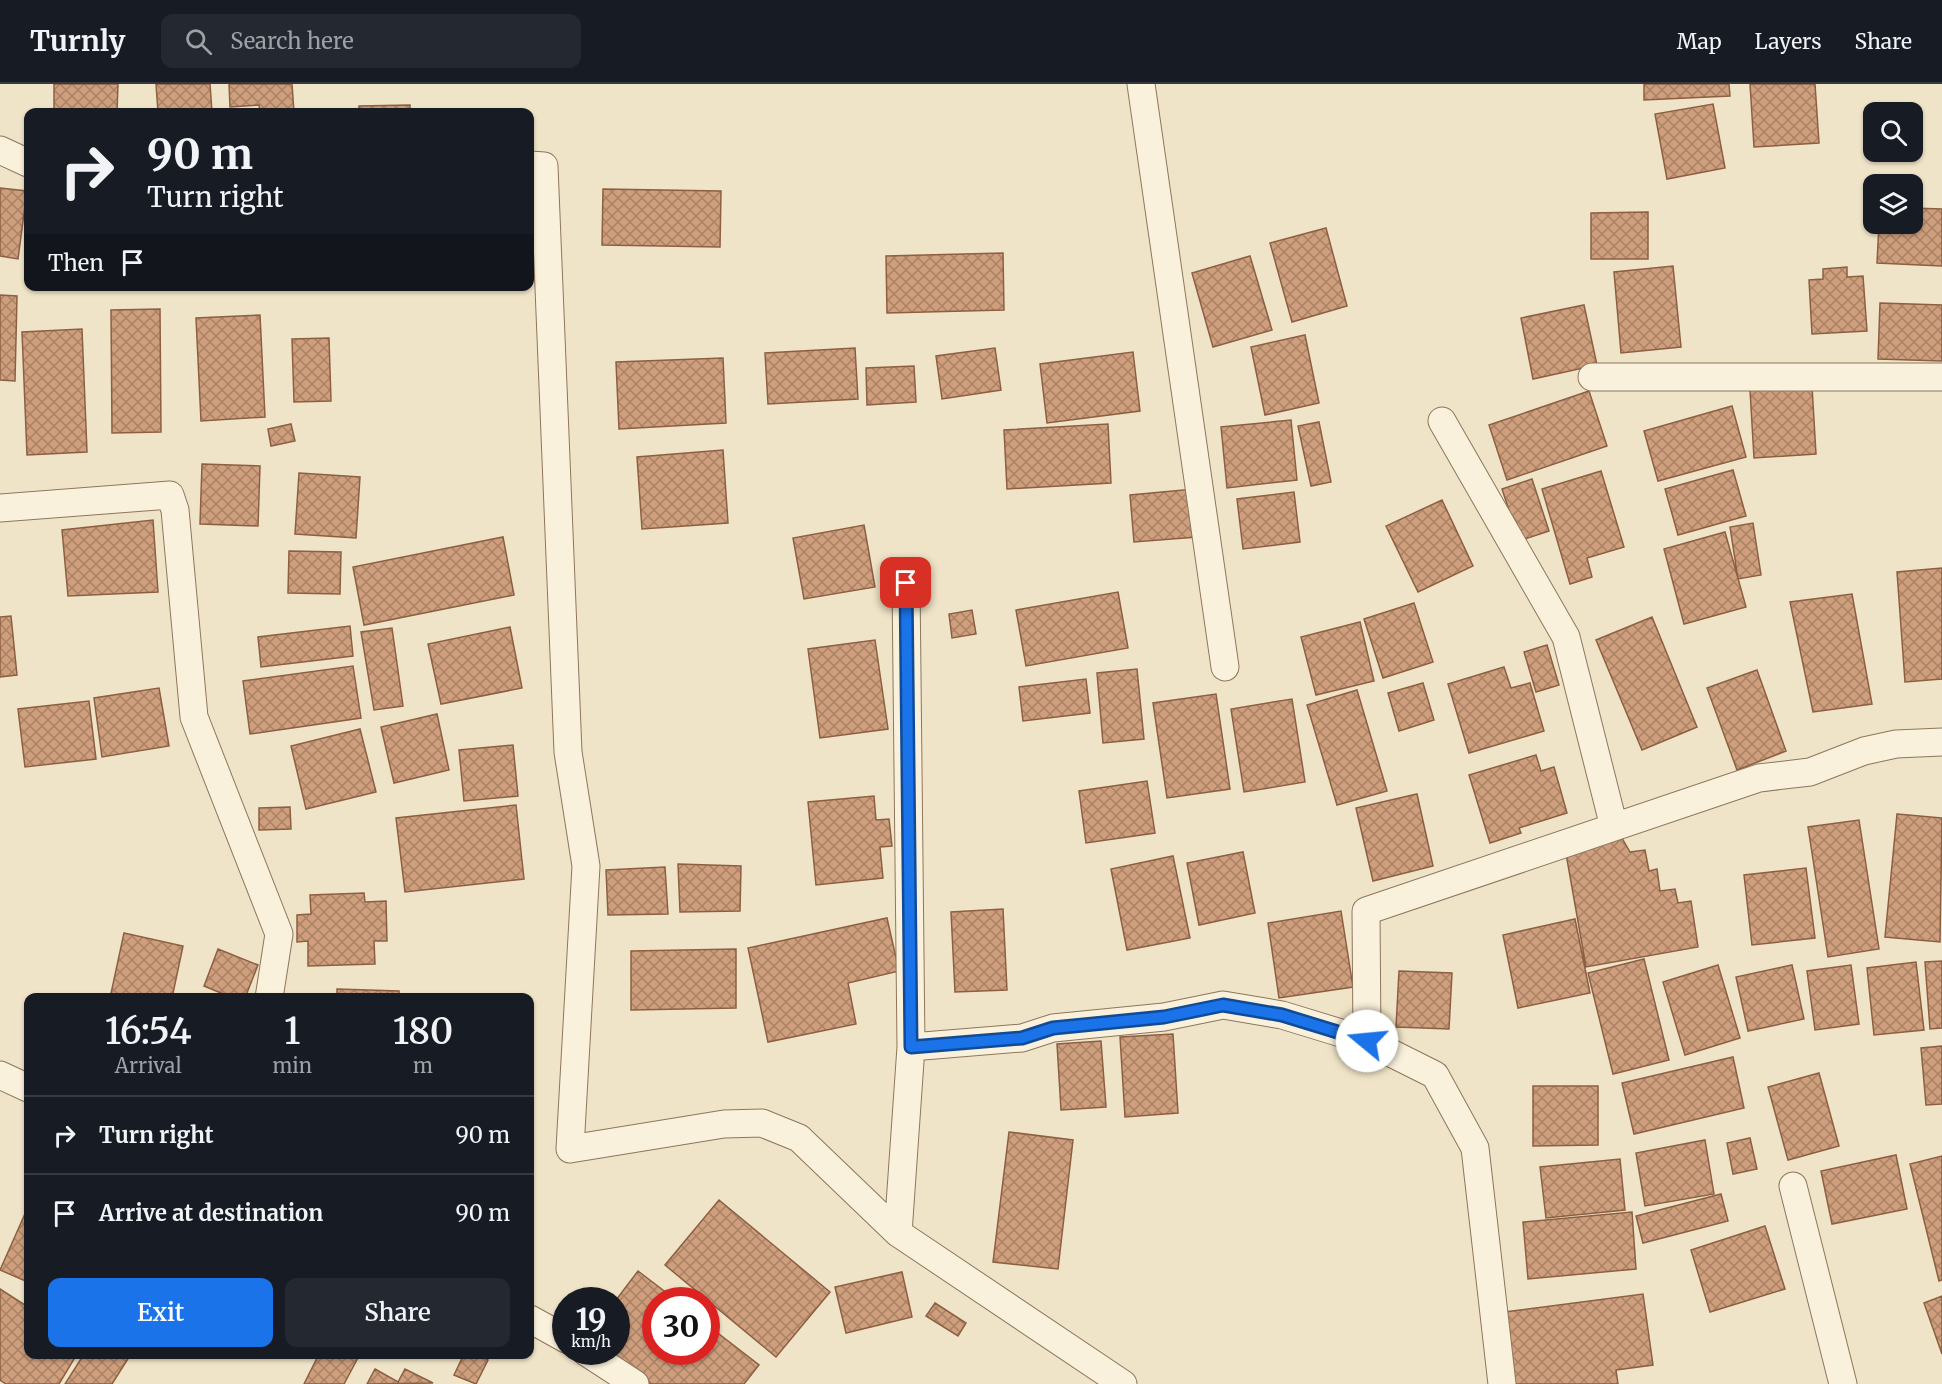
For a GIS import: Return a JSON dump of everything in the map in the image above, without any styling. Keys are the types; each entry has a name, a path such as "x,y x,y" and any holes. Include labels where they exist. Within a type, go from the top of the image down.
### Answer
{"street":[{"path":"1141,84 1225,667"},
{"path":"0,150 24,161"},
{"path":"534,165 544,166 568,752 586,866 570,1149 724,1124 762,1123 799,1138 898,1233 1123,1384"},
{"path":"1592,377 1942,377"},
{"path":"1442,421 1566,638 1614,827"},
{"path":"0,508 170,495 175,510 194,717 279,934 269,993"},
{"path":"898,1233 911,1047 906,583"},
{"path":"1367,1041 1366,910 1759,778 1810,772 1864,751 1896,744 1942,742"},
{"path":"911,1047 1022,1038 1053,1028 1164,1017 1223,1005 1282,1015 1367,1041 1435,1075 1475,1148 1502,1384"},
{"path":"0,1075 24,1086"},
{"path":"1793,1186 1844,1384"},
{"path":"534,1321 552,1331"},
{"path":"606,1365 635,1384"}],"building":[{"path":"54,84 118,84 117,108 54,108"},
{"path":"156,84 210,84 212,108 158,108"},
{"path":"229,84 292,84 294,108 259,108 259,105 230,107"},
{"path":"1644,84 1729,84 1730,96 1644,100"},
{"path":"1750,84 1815,84 1819,143 1754,147"},
{"path":"1713,104 1725,168 1667,179 1655,114"},
{"path":"410,105 410,108 359,108 359,106"},
{"path":"0,188 24,191 24,214 18,259 0,256"},
{"path":"603,189 721,191 720,247 602,245"},
{"path":"1923,208 1942,209 1942,266 1877,263 1878,234 1923,234"},
{"path":"1648,212 1648,259 1591,259 1591,213"},
{"path":"1326,228 1347,306 1292,322 1270,243"},
{"path":"1003,253 1004,310 887,313 886,256"},
{"path":"1250,256 1272,330 1213,347 1192,273"},
{"path":"1673,266 1681,347 1621,353 1614,272"},
{"path":"1847,267 1847,277 1863,276 1867,331 1812,334 1809,280 1823,279 1823,269"},
{"path":"0,295 17,296 15,381 0,380"},
{"path":"1880,303 1942,305 1942,361 1878,359"},
{"path":"1584,305 1597,365 1533,379 1521,318"},
{"path":"160,309 161,432 112,433 111,310"},
{"path":"260,315 265,417 201,421 196,318"},
{"path":"82,329 87,452 27,455 22,332"},
{"path":"1305,335 1319,403 1265,415 1251,347"},
{"path":"329,338 331,401 294,402 292,339"},
{"path":"855,348 858,399 768,404 765,353"},
{"path":"995,348 1001,390 942,399 936,356"},
{"path":"1133,352 1140,411 1047,423 1040,364"},
{"path":"723,358 726,423 619,429 616,362"},
{"path":"914,366 916,402 867,405 866,368"},
{"path":"1812,386 1816,454 1754,458 1750,390"},
{"path":"1589,391 1607,446 1507,480 1489,425"},
{"path":"1732,406 1746,457 1658,481 1644,431"},
{"path":"1291,420 1297,480 1227,488 1221,427"},
{"path":"1319,422 1331,482 1311,486 1298,426"},
{"path":"291,424 295,441 271,446 268,429"},
{"path":"1108,424 1111,483 1007,489 1004,430"},
{"path":"723,450 728,523 642,529 637,457"},
{"path":"202,464 260,466 258,526 200,524"},
{"path":"1733,470 1746,516 1678,535 1665,489"},
{"path":"1601,471 1624,547 1587,558 1592,577 1570,584 1542,489"},
{"path":"299,473 360,477 356,538 295,534"},
{"path":"1532,479 1549,531 1519,541 1502,489"},
{"path":"1194,489 1197,537 1134,542 1130,495"},
{"path":"1294,492 1300,542 1243,549 1237,499"},
{"path":"1442,500 1473,566 1418,592 1386,526"},
{"path":"153,520 158,592 68,596 62,530"},
{"path":"1753,523 1761,575 1738,579 1730,527"},
{"path":"864,525 875,587 804,599 793,538"},
{"path":"1725,532 1746,607 1684,624 1664,549"},
{"path":"503,537 514,595 364,625 353,567"},
{"path":"289,551 341,552 340,594 288,593"},
{"path":"1942,568 1942,679 1905,682 1897,572"},
{"path":"1118,592 1128,648 1026,666 1016,610"},
{"path":"1852,594 1872,704 1813,712 1790,602"},
{"path":"1414,603 1433,662 1383,678 1364,619"},
{"path":"972,610 976,634 952,638 949,614"},
{"path":"11,616 17,675 0,677 0,617"},
{"path":"1652,617 1697,727 1642,750 1596,640"},
{"path":"1360,622 1374,681 1316,695 1301,637"},
{"path":"350,626 353,656 261,667 258,637"},
{"path":"510,627 522,688 441,704 428,644"},
{"path":"392,628 403,706 374,710 361,632"},
{"path":"875,640 888,729 820,738 808,649"},
{"path":"1547,645 1559,685 1536,692 1524,652"},
{"path":"353,666 361,718 250,734 243,681"},
{"path":"1504,667 1511,688 1530,683 1544,731 1469,753 1448,684"},
{"path":"1137,669 1144,739 1103,743 1097,673"},
{"path":"1757,670 1786,751 1737,770 1707,688"},
{"path":"1086,679 1090,713 1023,721 1019,687"},
{"path":"1423,683 1434,720 1399,731 1388,693"},
{"path":"159,688 169,746 102,757 94,698"},
{"path":"1357,690 1387,791 1337,805 1307,705"},
{"path":"1216,694 1230,789 1167,798 1153,703"},
{"path":"1292,699 1305,782 1244,792 1231,709"},
{"path":"89,701 96,759 25,767 18,709"},
{"path":"437,714 449,770 394,783 381,727"},
{"path":"360,729 376,792 306,809 291,746"},
{"path":"513,745 518,796 464,801 459,750"},
{"path":"1536,755 1541,771 1554,767 1567,813 1519,828 1521,833 1490,843 1469,775"},
{"path":"1147,781 1155,833 1086,843 1079,791"},
{"path":"1417,794 1433,866 1373,881 1356,808"},
{"path":"874,796 876,820 889,819 892,846 880,847 883,878 816,885 808,802"},
{"path":"516,805 524,879 405,892 396,818"},
{"path":"290,807 291,829 259,830 259,808"},
{"path":"1897,814 1942,818 1940,942 1885,937"},
{"path":"1859,820 1879,949 1828,957 1808,827"},
{"path":"1622,838 1630,852 1645,850 1649,871 1657,869 1660,891 1675,889 1678,903 1691,901 1698,947 1586,967 1565,848"},
{"path":"1243,852 1255,913 1199,925 1187,863"},
{"path":"1173,856 1190,938 1127,950 1111,869"},
{"path":"678,864 741,866 740,911 680,912"},
{"path":"665,867 668,914 608,915 606,870"},
{"path":"1806,868 1815,938 1752,945 1744,875"},
{"path":"364,893 365,902 386,901 387,941 374,941 375,964 308,966 308,941 297,942 297,915 311,914 310,895"},
{"path":"1003,909 1007,990 955,992 951,912"},
{"path":"1341,911 1353,987 1279,998 1268,923"},
{"path":"887,918 899,971 848,983 856,1024 768,1042 748,948"},
{"path":"1575,919 1590,993 1518,1008 1503,935"},
{"path":"124,933 183,946 173,993 111,993"},
{"path":"218,949 258,965 247,993 221,993 204,986"},
{"path":"736,949 736,1008 631,1010 631,951"},
{"path":"1644,959 1669,1060 1613,1074 1588,973"},
{"path":"1942,961 1942,1028 1930,1029 1925,962"},
{"path":"1916,962 1924,1030 1874,1035 1867,968"},
{"path":"1718,965 1740,1038 1685,1055 1663,982"},
{"path":"1792,965 1804,1019 1748,1031 1736,977"},
{"path":"1851,965 1859,1024 1815,1030 1807,971"},
{"path":"1399,971 1452,973 1449,1029 1396,1027"},
{"path":"337,989 399,991 399,993 337,993"},
{"path":"1173,1034 1178,1113 1125,1117 1120,1037"},
{"path":"1101,1041 1106,1107 1061,1110 1057,1044"},
{"path":"1942,1046 1942,1104 1926,1105 1921,1048"},
{"path":"1733,1057 1744,1108 1634,1134 1622,1083"},
{"path":"1819,1073 1839,1146 1788,1160 1768,1087"},
{"path":"1533,1086 1598,1086 1598,1145 1533,1146"},
{"path":"1009,1132 1073,1140 1058,1269 993,1262"},
{"path":"1750,1138 1757,1169 1733,1174 1727,1143"},
{"path":"1705,1140 1714,1194 1645,1206 1636,1153"},
{"path":"1896,1155 1907,1209 1832,1224 1821,1171"},
{"path":"1942,1156 1942,1280 1939,1281 1910,1164"},
{"path":"1620,1159 1625,1210 1546,1218 1540,1167"},
{"path":"1721,1194 1728,1221 1643,1243 1636,1216"},
{"path":"719,1200 830,1292 776,1357 720,1311 720,1287 692,1287 665,1265"},
{"path":"1632,1212 1636,1269 1528,1279 1523,1222"},
{"path":"24,1216 24,1280 0,1270"},
{"path":"1765,1226 1785,1289 1710,1312 1691,1250"},
{"path":"638,1271 659,1287 642,1287 642,1365 720,1365 720,1335 759,1365 744,1384 651,1384 626,1365 630,1365 630,1287 626,1287"},
{"path":"902,1272 912,1317 846,1333 835,1287"},
{"path":"0,1289 24,1304 24,1359 74,1359 59,1384 6,1384 0,1380"},
{"path":"1643,1294 1653,1365 1616,1370 1618,1384 1514,1384 1505,1312"},
{"path":"1942,1296 1942,1354 1924,1303"},
{"path":"935,1303 966,1323 958,1336 926,1316"},
{"path":"81,1359 128,1359 112,1384 65,1384"},
{"path":"316,1359 357,1359 344,1384 304,1384"},
{"path":"462,1359 488,1360 476,1384 454,1375"},
{"path":"375,1369 398,1382 405,1369 433,1383 367,1384"}],"route":[{"path":"906,583 911,1047 1022,1038 1053,1028 1164,1017 1223,1005 1282,1015 1367,1041"}]}
